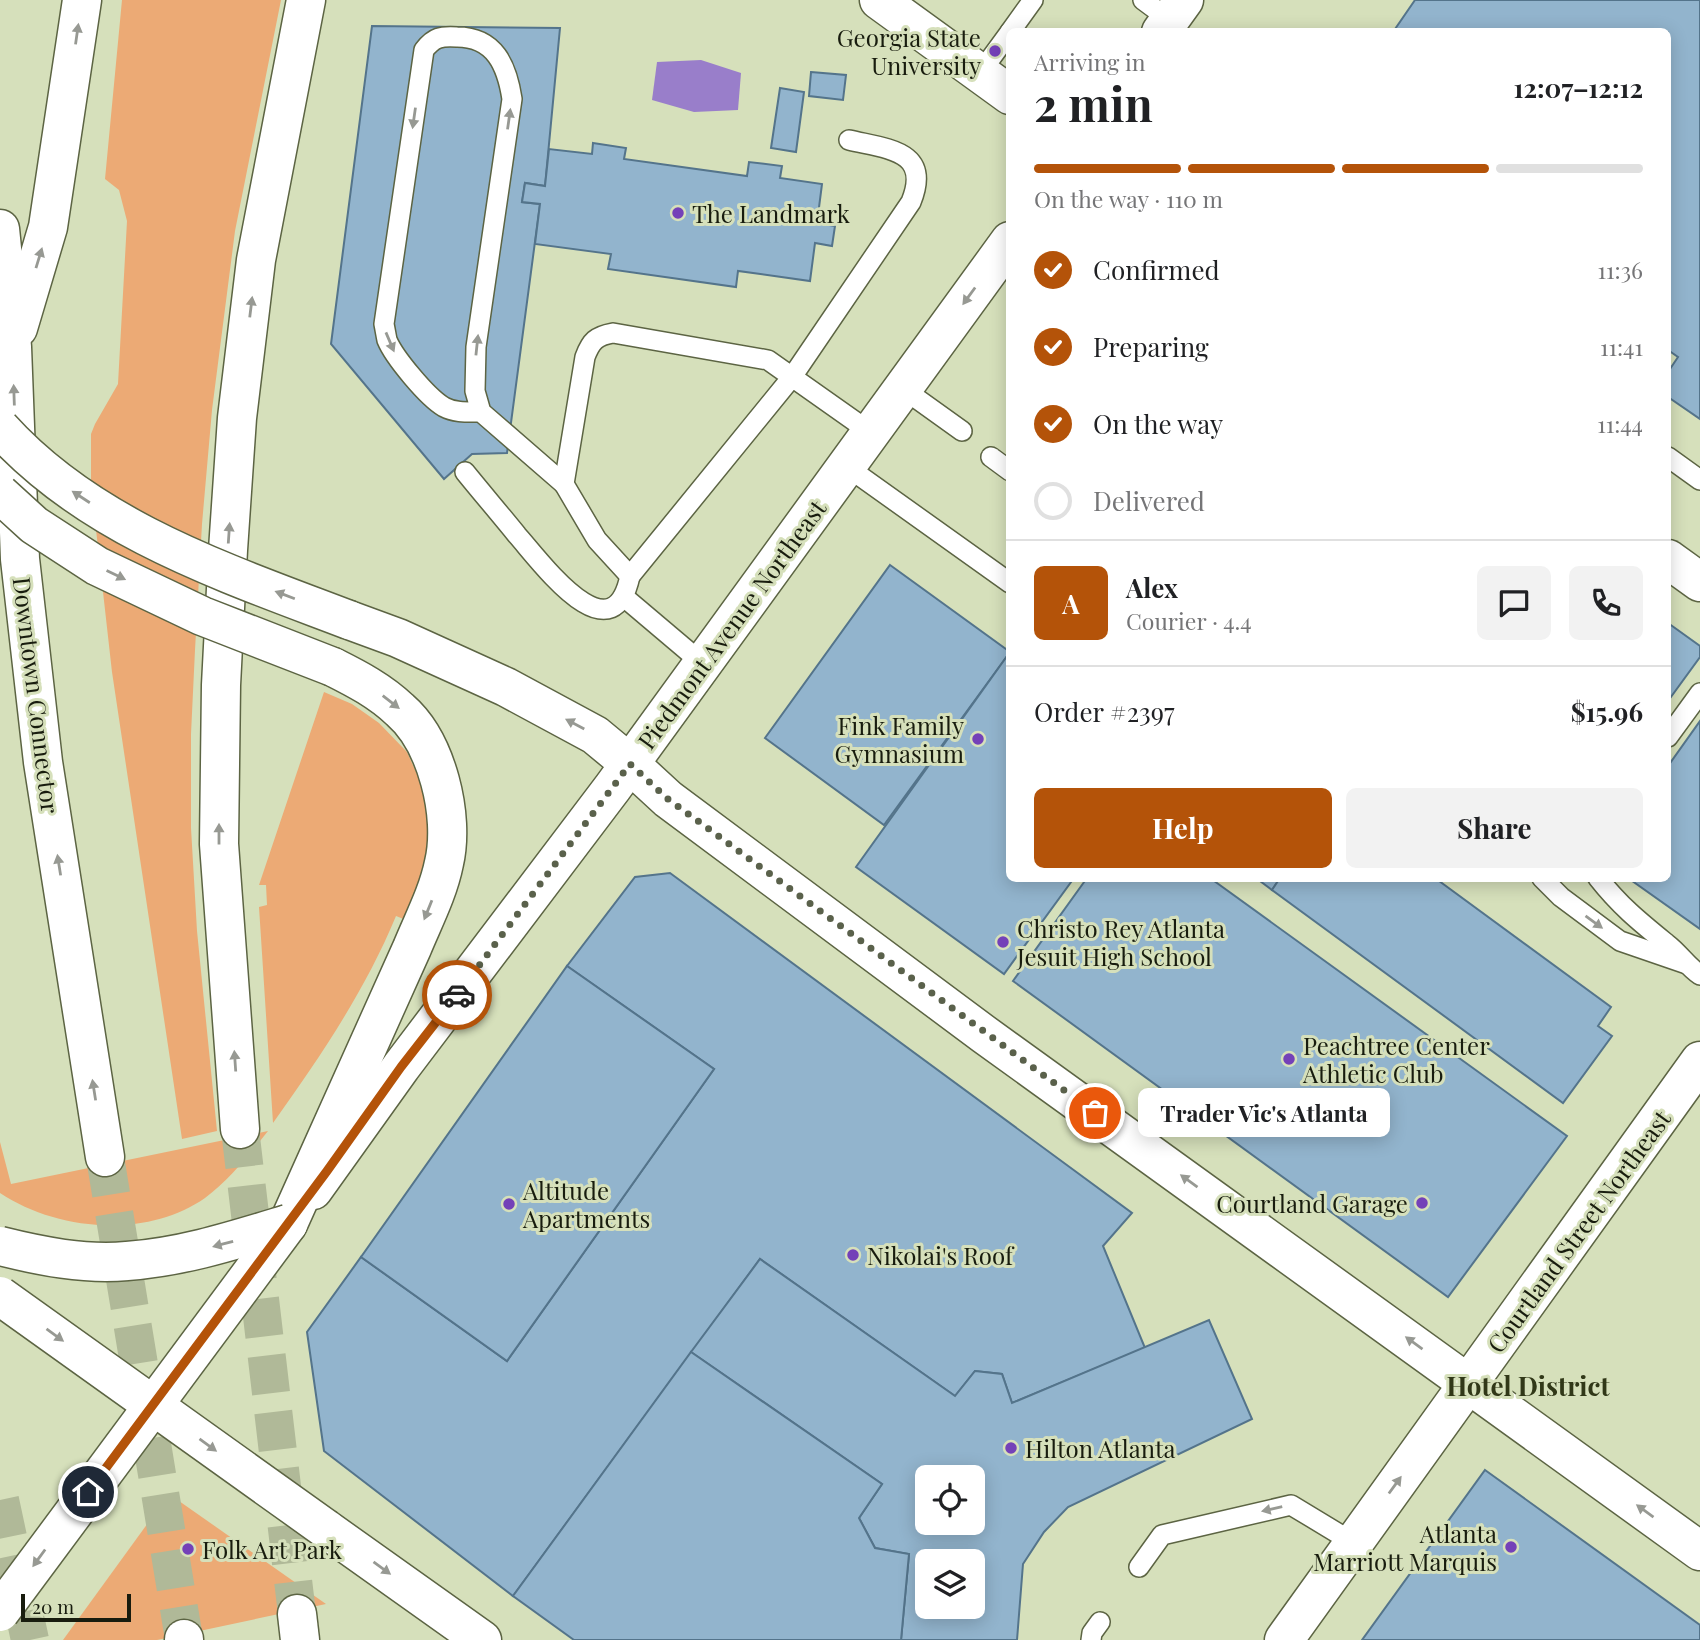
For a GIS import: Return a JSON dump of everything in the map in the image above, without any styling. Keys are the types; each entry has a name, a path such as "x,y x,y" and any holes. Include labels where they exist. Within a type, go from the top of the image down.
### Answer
{"main road":[{"path":"12,347 48,227 82,0"},
{"path":"240,1129 219,844 221,685 228,550 237,418 256,260 306,0"},
{"path":"879,0 1006,91"},
{"name":"Downtown Connector","path":"0,229 12,347 20,559 38,722 105,1157"},
{"name":"Piedmont Avenue Northeast","path":"0,1612 401,1067 630,764 1006,246"},
{"path":"0,428 14,444 68,488 123,524 214,568 398,638 506,687 595,735 668,799 985,1035 1700,1551"},
{"path":"0,494 34,525 97,566 202,617 332,667 378,692 403,712 429,750 441,783 447,820 445,863 421,926 288,1224 187,1253 125,1262 39,1255 0,1246"},
{"path":"1671,561 1700,582"},
{"name":"Courtland Street Northeast","path":"1284,1640 1700,1061"},
{"path":"0,1296 482,1640"}],"lane":[{"path":"1013,28 1033,0"},
{"path":"481,412 459,412 444,407 429,394 393,351 384,324 424,50 432,40 440,37 480,40 498,55 509,76 512,99 476,347 475,391 481,412 564,484 597,540 630,576"},
{"path":"979,73 1006,37"},
{"path":"465,472 555,579 577,599 595,608 608,609 620,604 630,576 792,377 911,202 918,186 913,164 901,152 849,140"},
{"path":"564,484 584,357 589,345 598,336 613,333 768,360 870,432"},
{"path":"902,388 962,431"},
{"path":"990,457 1006,468"},
{"path":"1671,459 1700,480"},
{"path":"846,466 1006,580"},
{"path":"624,597 702,663"},
{"path":"1671,733 1700,693"},
{"path":"1546,882 1561,897 1620,941 1692,969"},
{"path":"1601,882 1617,903 1670,946 1692,969"},
{"path":"1139,1567 1162,1535 1291,1505 1354,1543"},
{"path":"1091,1640 1091,1633 1100,1622"}],"shaded area":[{"path":"122,0 281,0 235,231 212,410 202,524 191,734 191,828 197,931 217,1131 182,1139 112,672 91,485 91,434 118,384 127,221 119,190 105,179"},
{"path":"701,60 741,73 738,110 694,112 652,100 657,62"},
{"path":"324,692 352,704 379,723 407,752 421,783 429,816 430,840 411,922 396,916 356,997 273,1123 259,907 267,905 266,885 259,885"},
{"path":"268,1131 214,1191 182,1211 156,1220 102,1225 74,1222 48,1216 0,1193 0,1142 11,1184"},
{"name":"Folk Art Park","path":"169,1494 326,1604 157,1640 63,1640"}],"building":[{"path":"1415,0 1700,0 1700,419 1671,399 1671,368 1678,357 1671,352 1671,28 1396,28"},
{"path":"372,26 560,28 545,186 525,183 522,202 540,204 507,453 472,454 444,479 331,344"},
{"path":"811,72 846,75 843,100 809,96"},
{"path":"780,88 804,92 796,152 771,148"},
{"name":"The Landmark","path":"593,143 626,148 624,159 747,176 749,162 782,166 780,178 822,184 817,223 835,226 832,246 815,243 810,281 738,271 736,287 608,269 611,254 535,244 540,204 522,202 525,183 545,186 549,149 592,154"},
{"path":"890,565 1006,649 1006,657 884,825 765,738"},
{"path":"1671,625 1700,646 1700,657 1671,697"},
{"name":"Fink Family Gymnasium","path":"1006,658 1006,882 1071,882 1004,974 856,867"},
{"path":"1700,721 1700,929 1634,882 1671,882 1671,762"},
{"path":"670,873 1132,1213 1103,1246 1145,1348 1012,1403 1002,1374 975,1371 955,1396 760,1259 513,1596 324,1451 307,1332 361,1257 507,1361 714,1069 567,966 635,877"},
{"name":"Peachtree Center Athletic Club","path":"1084,882 1216,882 1567,1136 1448,1297 1013,981"},
{"path":"1261,882 1277,882 1272,890"},
{"path":"1277,882 1440,882 1611,1007 1598,1026 1612,1036 1563,1103 1272,890"},
{"name":"Altitude Apartments","path":"567,966 714,1069 507,1361 361,1257"},
{"name":"Hilton Atlanta","path":"760,1259 955,1396 975,1371 1002,1374 1012,1403 1209,1320 1252,1419 1068,1507 1044,1532 1023,1564 1017,1640 901,1640 909,1554 875,1548 859,1518 882,1484 691,1352"},
{"path":"691,1352 882,1484 859,1518 875,1548 909,1554 901,1640 574,1640 513,1596"},
{"name":"Atlanta Marriott Marquis","path":"1485,1470 1700,1625 1700,1640 1362,1640"}],"tunnel":[{"path":"240,1129 297,1614"},
{"path":"105,1157 184,1639"},
{"path":"0,1500 30,1640"}],"way so far":[{"path":"457,995 630,764 668,799 985,1035 1095,1113"}],"place":[{"name":"Georgia State University","path":"995,51"},
{"name":"The Landmark","path":"678,213"},
{"name":"Fink Family Gymnasium","path":"978,739"},
{"name":"Christo Rey Atlanta Jesuit High School","path":"1003,942"},
{"name":"Peachtree Center Athletic Club","path":"1289,1059"},
{"name":"Trader Vic's Atlanta","path":"1095,1113"},
{"name":"Courtland Garage","path":"1422,1203"},
{"name":"Altitude Apartments","path":"509,1204"},
{"name":"Nikolai's Roof","path":"853,1255"},
{"name":"Hilton Atlanta","path":"1011,1448"},
{"name":"Atlanta Marriott Marquis","path":"1511,1547"},
{"name":"Folk Art Park","path":"188,1549"}],"district":[{"name":"Hotel District","path":"1528,1385"}],"route":[{"path":"88,1492 457,995"}]}
